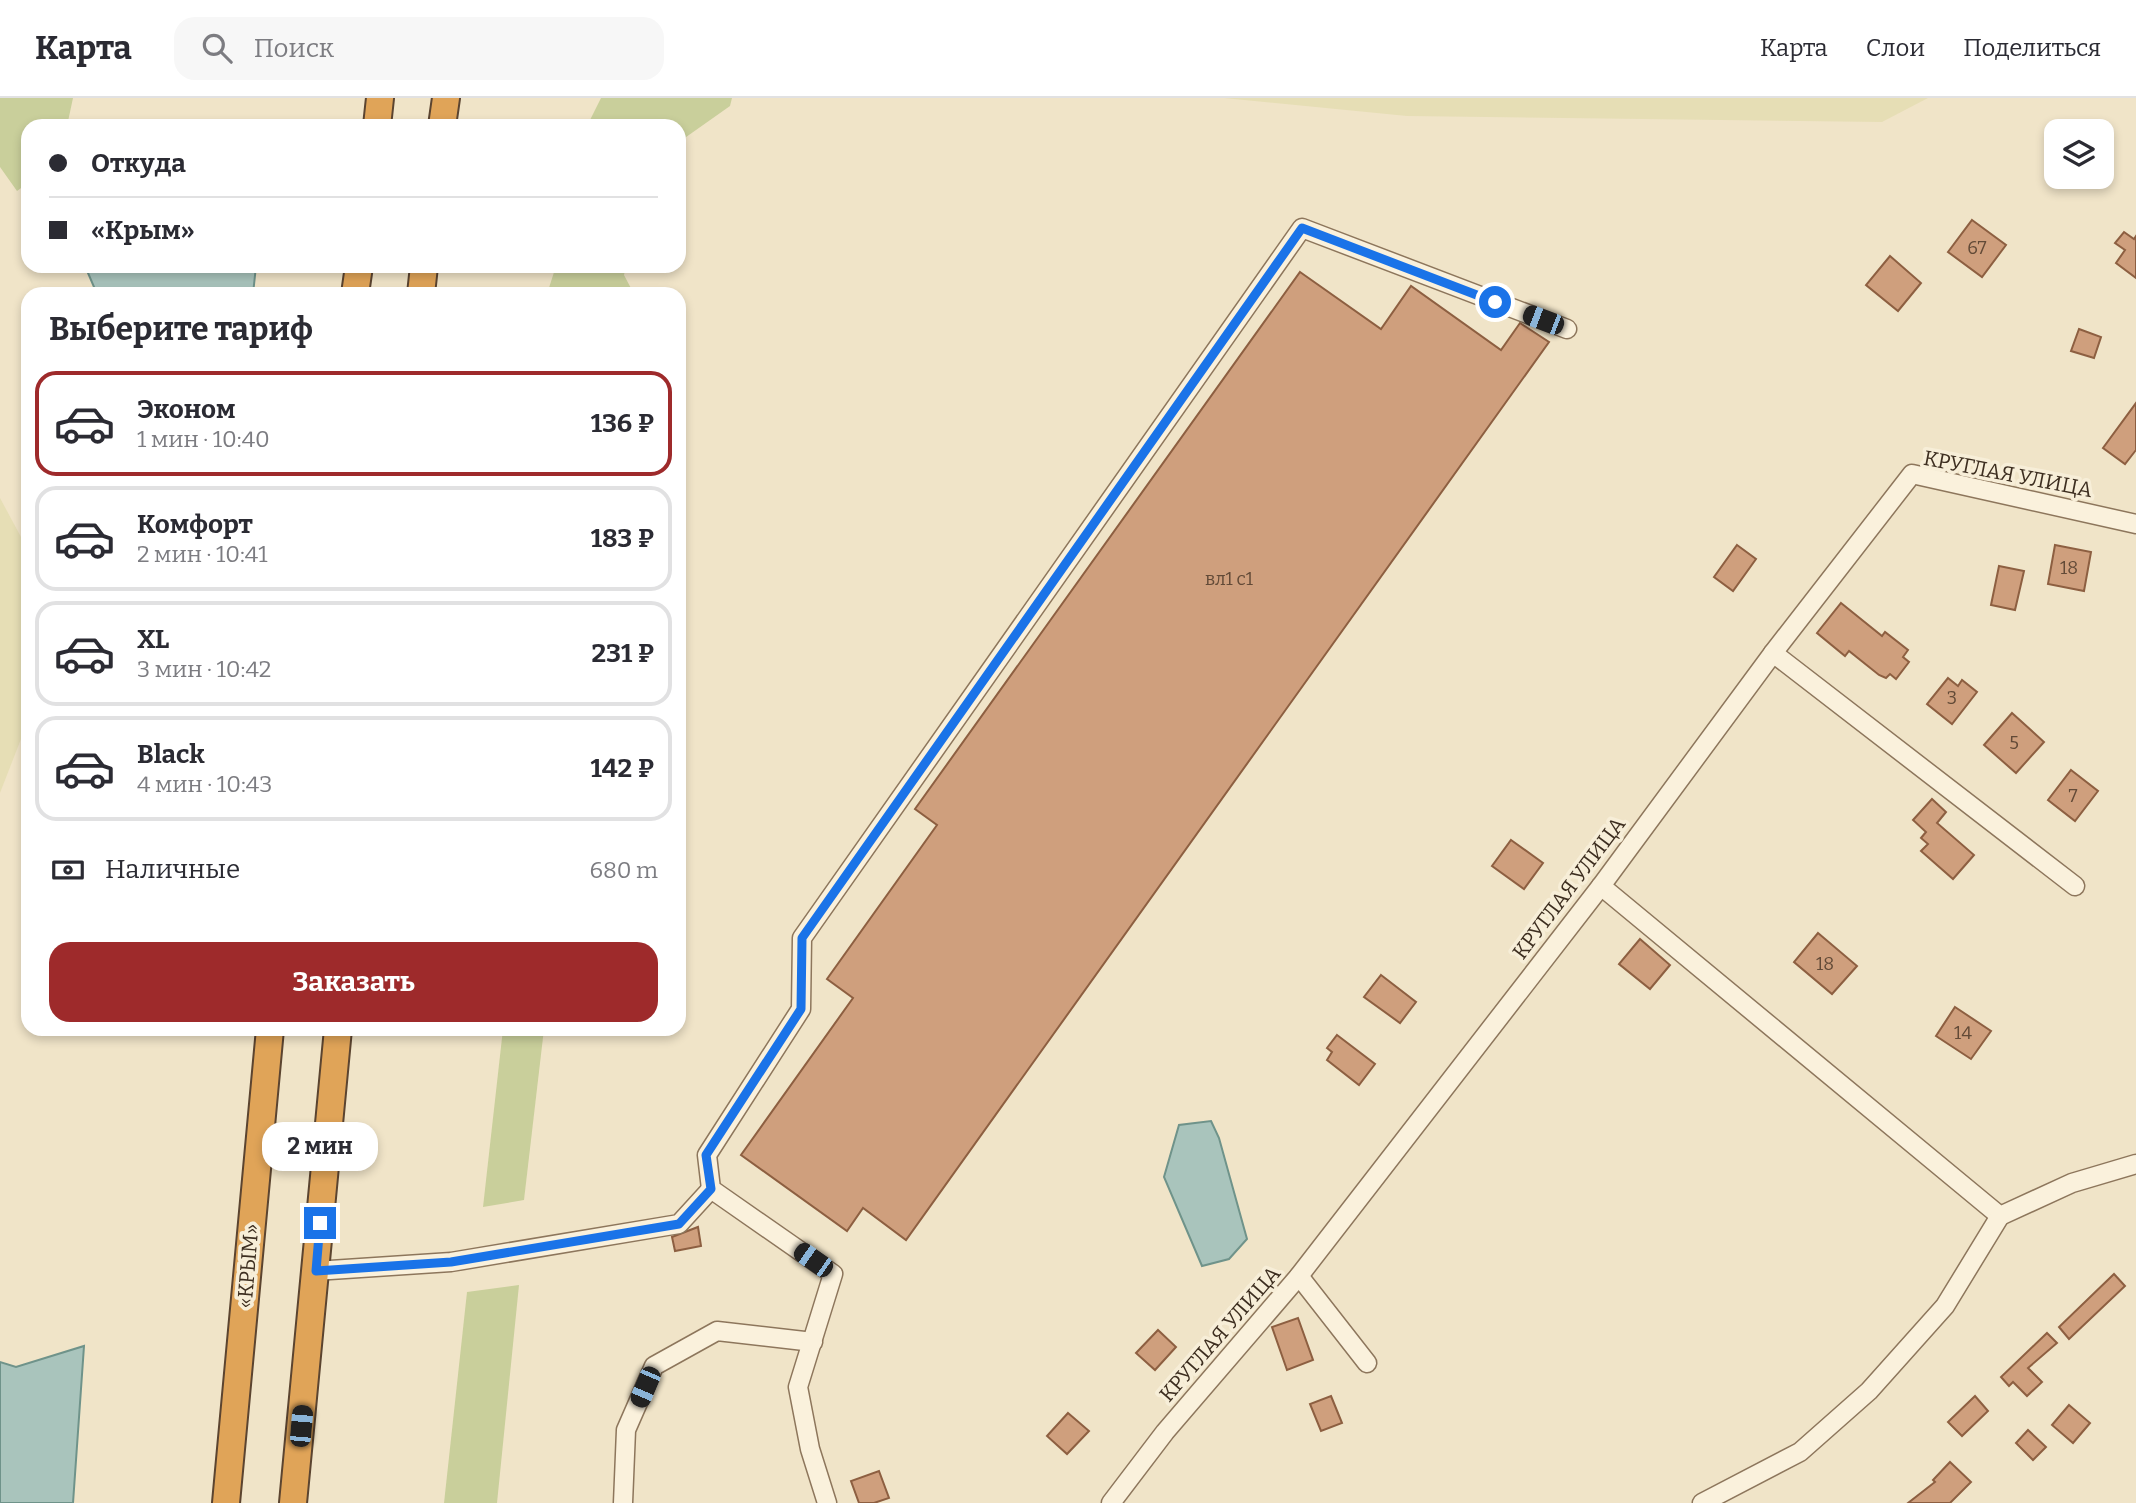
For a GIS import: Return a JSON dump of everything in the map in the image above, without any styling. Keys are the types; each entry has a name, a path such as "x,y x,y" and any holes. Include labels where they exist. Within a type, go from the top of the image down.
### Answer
{"highway":[{"path":"378,119 380,98"},
{"path":"443,119 446,98"},
{"name":"«КРЫМ»","path":"226,1503 269,1036"},
{"path":"293,1503 337,1036"}],"street":[{"path":"827,1503 810,1449 797,1387 833,1274 711,1189 706,1155 801,1009 802,938 1302,228 1567,330"},
{"name":"КРУГЛАЯ УЛИЦА","path":"1111,1503 1165,1432 1299,1276 1601,886 1773,653 1912,474 2136,524"},
{"path":"1773,653 2074,886"},
{"path":"1601,886 2000,1216"},
{"path":"1702,1503 1800,1452 1868,1391 1944,1306 2000,1216 2072,1183 2136,1164"},
{"path":"316,1271 451,1262 679,1224 711,1189"},
{"path":"1299,1276 1367,1363"},
{"path":"622,1503 626,1430 654,1366 717,1331 813,1342"}],"shaded area":[{"path":"1224,98 1928,98 1882,122 1407,116"},
{"path":"0,498 21,537 21,739 0,793"}],"green space":[{"path":"0,98 73,98 68,119 21,119 21,188 17,191 0,167"},
{"path":"601,98 732,98 730,106 686,137 686,119 590,119"},
{"path":"554,273 624,273 630,287 549,287"},
{"path":"502,1036 543,1036 524,1200 483,1207"},
{"path":"519,1285 497,1503 444,1503 467,1292"}],"water":[{"path":"88,273 255,273 254,287 94,287"},
{"path":"1211,1121 1219,1138 1247,1239 1229,1259 1202,1266 1164,1177 1179,1125"},
{"path":"84,1346 73,1503 0,1503 0,1362 16,1367"}],"building":[{"path":"1972,220 2006,245 1982,277 1948,252"},
{"path":"2124,232 2134,239 2136,236 2136,278 2116,263 2125,250 2115,243"},
{"path":"1890,256 1921,283 1898,311 1866,285"},
{"path":"1300,272 1381,329 1411,286 1501,350 1520,323 1549,342 906,1240 863,1208 847,1231 741,1155 853,998 827,979 937,825 915,809"},
{"path":"2079,329 2101,337 2094,358 2071,351"},
{"path":"2136,403 2136,450 2125,464 2103,448"},
{"path":"1737,545 1756,559 1733,591 1714,577"},
{"path":"2055,545 2091,552 2084,591 2048,584"},
{"path":"1999,566 2024,571 2015,610 1991,605"},
{"path":"1841,603 1882,636 1885,632 1908,650 1903,657 1909,662 1896,679 1890,674 1886,678 1879,675 1849,651 1845,656 1817,633"},
{"path":"1948,678 1958,686 1962,680 1977,692 1952,724 1927,704"},
{"path":"2012,713 2044,742 2016,773 1984,745"},
{"path":"2071,770 2098,791 2075,821 2048,800"},
{"path":"1932,799 1946,812 1937,823 1974,855 1953,879 1921,851 1928,844 1921,838 1926,832 1913,820"},
{"path":"1511,840 1543,863 1524,889 1492,866"},
{"path":"1818,933 1857,966 1832,994 1794,962"},
{"path":"1640,939 1670,965 1650,989 1619,964"},
{"path":"1381,975 1416,1002 1400,1023 1364,997"},
{"path":"1955,1007 1991,1031 1971,1059 1936,1036"},
{"path":"1337,1035 1375,1064 1359,1085 1327,1060 1332,1052 1327,1048"},
{"path":"698,1227 701,1246 675,1251 672,1237"},
{"path":"2114,1274 2125,1286 2069,1339 2059,1327"},
{"path":"1298,1318 1313,1360 1287,1370 1272,1327"},
{"path":"1158,1330 1176,1347 1155,1370 1136,1353"},
{"path":"2047,1333 2057,1343 2028,1368 2042,1382 2027,1396 2013,1382 2009,1386 2001,1377"},
{"path":"1331,1396 1342,1423 1321,1431 1310,1404"},
{"path":"1975,1396 1988,1411 1962,1436 1948,1422"},
{"path":"2069,1405 2090,1423 2073,1443 2052,1425"},
{"path":"1068,1413 1089,1431 1067,1454 1047,1436"},
{"path":"2028,1430 2046,1447 2033,1460 2016,1443"},
{"path":"1950,1462 1971,1482 1950,1503 1908,1503 1935,1482 1933,1480"},
{"path":"879,1471 889,1498 874,1503 859,1503 851,1481"}],"route":[{"path":"320,1223 316,1271 451,1262 679,1224 711,1189 706,1155 801,1009 802,938 1302,228 1495,302"}]}
